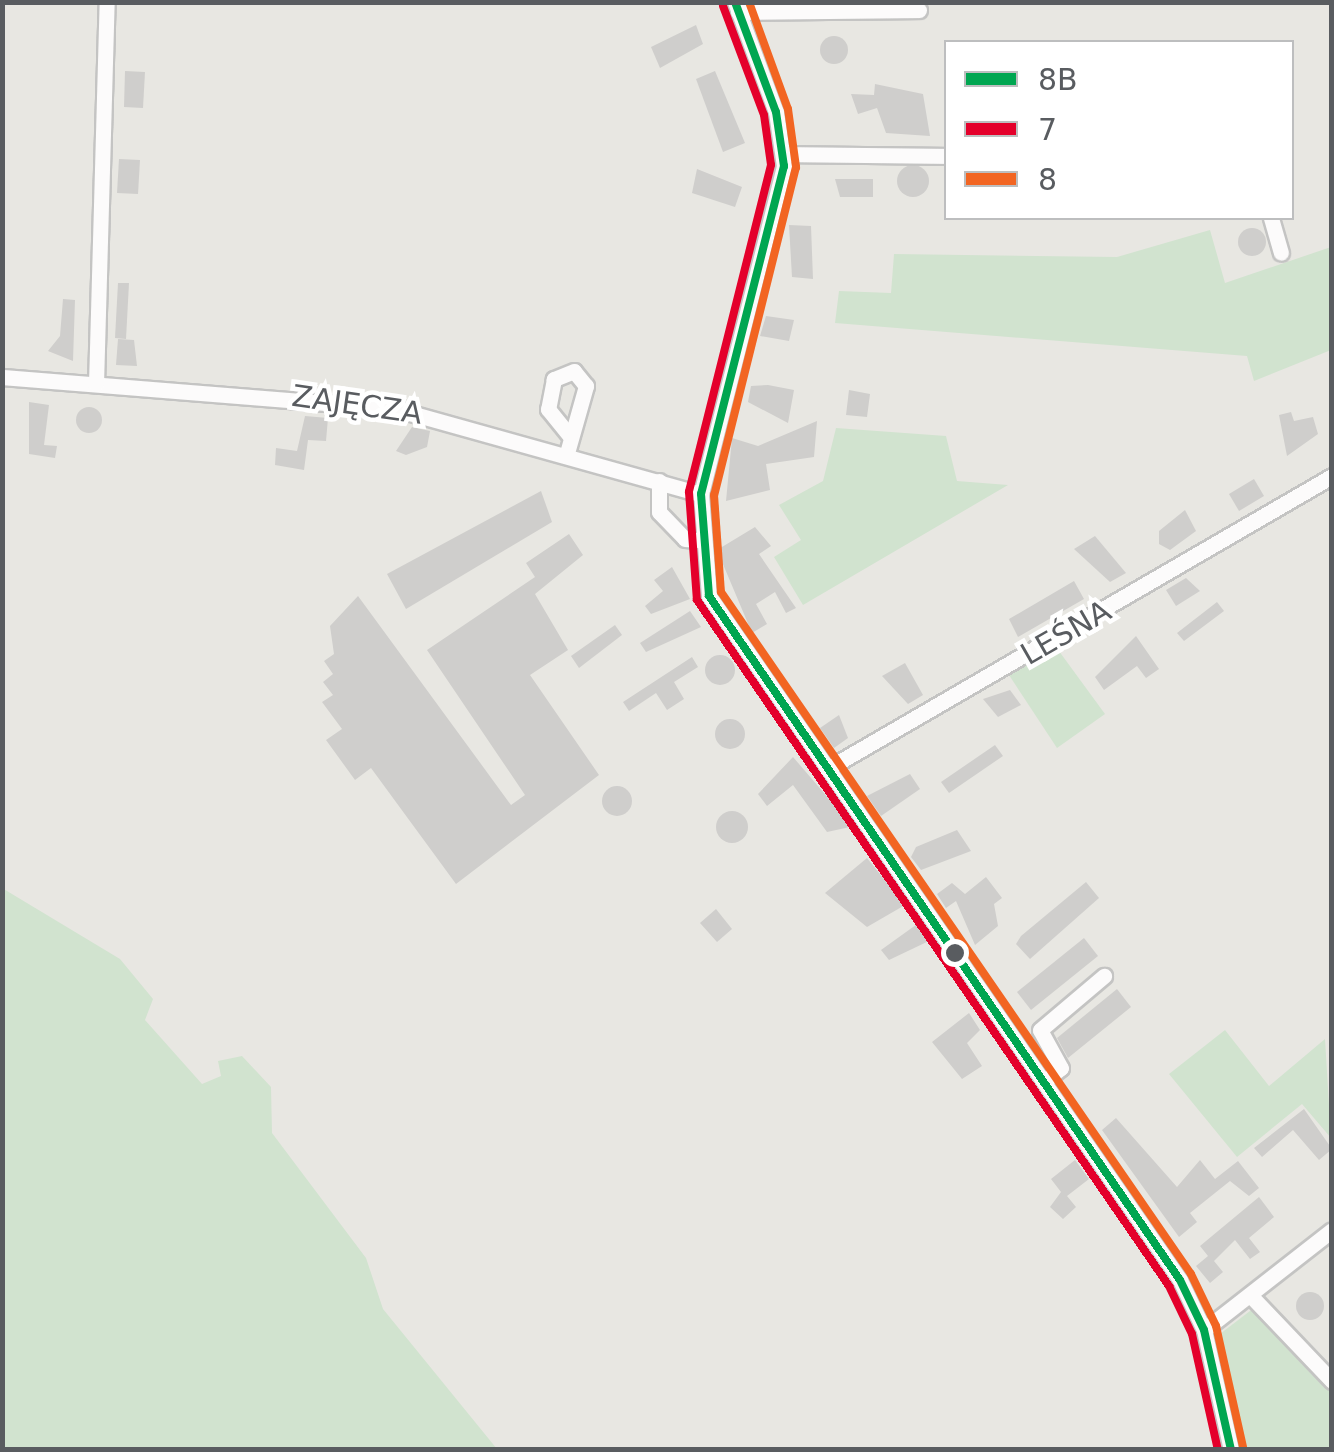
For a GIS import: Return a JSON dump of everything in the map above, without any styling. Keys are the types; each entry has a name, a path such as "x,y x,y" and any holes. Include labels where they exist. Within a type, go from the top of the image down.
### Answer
{"street":[{"path":"96,384 107,2"},
{"path":"919,10 736,7 784,154 701,494 698,540 710,596 1046,1080 1204,1330 1231,1450"},
{"path":"784,154 944,156"},
{"path":"1272,220 1280,252"},
{"name":"ZAJĘCZA","path":"2,377 343,400 569,445 701,494"},
{"name":"LEŚNA","path":"827,769 1332,476"},
{"path":"659,481 659,512 684,539 698,540"},
{"path":"1046,1080 1061,1068 1040,1030 1104,976"},
{"path":"1204,1330 1332,1230"},
{"path":"1250,1295 1332,1381"}],"green space":[{"path":"1210,230 1225,283 1331,247 1331,350 1254,381 1247,356 835,323 839,291 891,293 894,254 1117,257"},
{"path":"836,428 946,436 957,481 1008,485 803,605 774,557 801,540 779,505 823,481"},
{"path":"1056,647 1105,714 1057,748 1009,675"},
{"path":"2,888 120,959 153,999 145,1020 202,1084 221,1076 218,1061 242,1056 271,1087 272,1133 366,1258 383,1309 497,1449 3,1449"},
{"path":"1225,1030 1269,1086 1325,1039 1331,1138 1302,1104 1237,1157 1169,1074"},
{"path":"1263,1301 1331,1370 1331,1449 1244,1449 1220,1334"}],"building":[{"path":"696,25 703,44 660,68 651,47"},
{"path":"834,36 844,40 848,50 844,60 834,64 824,60 820,50 824,40"},
{"path":"125,71 145,72 143,108 124,107"},
{"path":"715,71 745,143 723,152 696,79"},
{"path":"875,84 923,94 930,136 886,133 877,108 858,114 851,94 874,95"},
{"path":"119,159 140,160 138,194 117,193"},
{"path":"913,165 924,170 929,181 924,192 913,197 902,192 897,181 902,170"},
{"path":"697,169 742,187 735,207 692,193"},
{"path":"835,179 873,179 873,197 840,197"},
{"path":"789,225 811,226 813,279 792,277"},
{"path":"1252,228 1262,232 1266,242 1262,252 1252,256 1242,252 1238,242 1242,232"},
{"path":"118,283 129,283 126,339 115,338"},
{"path":"63,299 75,300 73,361 48,351 60,336"},
{"path":"766,316 794,320 789,341 760,336"},
{"path":"118,339 134,340 137,366 116,365"},
{"path":"751,386 794,390 788,423 748,402"},
{"path":"849,390 870,394 867,417 846,415"},
{"path":"29,402 49,405 44,445 57,446 55,458 29,454"},
{"path":"89,407 98,411 102,420 98,429 89,433 80,429 76,420 80,411"},
{"path":"1291,412 1294,421 1313,417 1318,434 1287,456 1279,415"},
{"path":"305,416 328,418 326,441 308,440 304,470 275,465 276,448 297,451"},
{"path":"817,421 814,457 766,464 770,490 726,501 732,438 758,446"},
{"path":"412,427 430,431 427,447 406,455 396,451"},
{"path":"1254,479 1264,496 1239,511 1229,494"},
{"path":"541,491 552,522 406,609 387,574"},
{"path":"1185,510 1196,531 1170,550 1159,544 1159,531"},
{"path":"755,527 771,546 759,554 796,608 786,613 775,592 756,604 767,624 752,633 717,550"},
{"path":"569,534 583,555 535,594 568,650 530,675 599,775 456,884 371,768 355,780 326,740 342,729 322,702 333,695 323,682 333,674 324,661 334,654 330,626 358,596 511,805 525,795 427,650 535,577 526,563"},
{"path":"1095,536 1126,573 1110,582 1074,549"},
{"path":"672,567 690,599 651,614 645,606 663,591 654,580"},
{"path":"1186,578 1200,591 1176,606 1166,590"},
{"path":"1074,581 1084,599 1018,637 1009,619"},
{"path":"1217,602 1224,611 1184,641 1177,633"},
{"path":"690,611 701,627 646,652 640,643"},
{"path":"615,625 622,635 579,668 571,656"},
{"path":"1136,636 1159,669 1146,678 1137,666 1104,690 1095,677"},
{"path":"720,655 730,660 735,670 730,680 720,685 710,680 705,670 710,660"},
{"path":"692,657 698,667 674,682 684,699 667,710 656,693 629,711 623,702"},
{"path":"905,663 923,695 908,704 882,676"},
{"path":"1010,690 1021,705 998,717 983,699"},
{"path":"839,715 848,738 834,748 820,728"},
{"path":"730,719 741,723 745,734 741,745 730,749 719,745 715,734 719,723"},
{"path":"995,745 1003,756 949,793 941,782"},
{"path":"793,757 850,827 827,832 793,785 767,806 758,794"},
{"path":"910,774 920,789 881,816 867,796"},
{"path":"617,786 627,791 632,801 627,811 617,816 607,811 602,801 607,791"},
{"path":"732,811 743,816 748,827 743,838 732,843 721,838 716,827 721,816"},
{"path":"957,830 971,851 921,870 911,857 916,847"},
{"path":"867,858 905,905 867,927 825,893"},
{"path":"986,877 1002,898 994,904 998,926 975,945 956,901 946,908 937,894 952,883 965,894"},
{"path":"1086,882 1099,898 1030,959 1016,944 1021,936"},
{"path":"716,909 732,929 717,942 700,923"},
{"path":"920,922 931,940 889,960 881,950"},
{"path":"1084,938 1098,956 1031,1010 1017,992"},
{"path":"1117,989 1131,1007 1068,1058 1057,1038"},
{"path":"969,1013 980,1030 967,1043 982,1066 962,1079 932,1042"},
{"path":"1304,1109 1332,1149 1319,1160 1293,1130 1262,1157 1254,1148"},
{"path":"1116,1118 1177,1187 1200,1160 1215,1179 1238,1161 1259,1188 1249,1196 1230,1181 1190,1213 1197,1222 1179,1237 1102,1130"},
{"path":"1075,1160 1089,1179 1067,1196 1076,1207 1063,1219 1050,1207 1061,1192 1051,1179"},
{"path":"1259,1197 1274,1217 1249,1238 1260,1252 1250,1259 1235,1240 1214,1261 1223,1272 1210,1283 1196,1266 1208,1256 1200,1246"},
{"path":"1310,1292 1320,1296 1324,1306 1320,1316 1310,1320 1300,1316 1296,1306 1300,1296"}],"transit line":[{"name":"8B","path":"735,2 776,112 784,166 701,494 709,596 1180,1280 1204,1330 1231,1450"},
{"name":"8","path":"749,2 788,109 796,167 714,495 721,592 1191,1274 1216,1326 1243,1447"},
{"name":"7","path":"723,6 764,115 771,165 689,492 697,600 1169,1286 1192,1334 1218,1450"}]}
